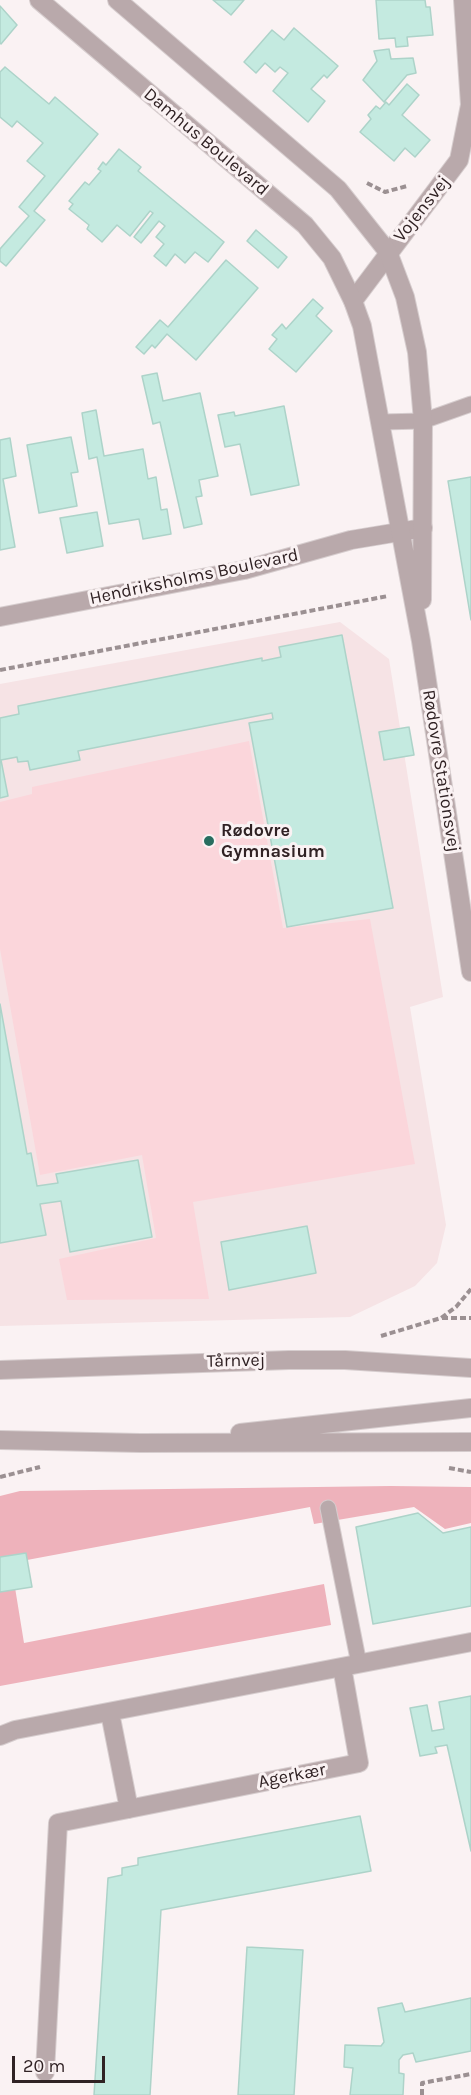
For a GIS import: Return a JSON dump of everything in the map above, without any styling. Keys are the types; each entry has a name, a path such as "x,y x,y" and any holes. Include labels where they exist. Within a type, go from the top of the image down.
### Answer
{"street":[{"name":"Damhus Boulevard","path":"39,0 306,225 332,258 353,301"},
{"path":"117,0 338,189 388,252"},
{"name":"Vojensvej","path":"353,301 388,252 465,160 470,105 462,0"},
{"name":"Rødovre Stationsvej","path":"388,252 405,297 417,352 423,421 422,640"},
{"name":"Rødovre Stationsvej","path":"353,301 362,326 422,640 471,972"},
{"name":"Hendriksholms Boulevard","path":"0,618 244,570 351,540 423,528"},
{"name":"Tårnvej","path":"0,1370 289,1360 345,1360 471,1368"},
{"path":"140,1443 471,1408"},
{"path":"0,1440 140,1443 471,1442"},
{"path":"0,1736 15,1730 471,1642"},
{"name":"Agerkær","path":"45,2072 58,1823 359,1763 350,1665"},
{"path":"110,1713 129,1809"}],"lane":[{"path":"381,422 423,421 471,404"},
{"path":"328,1508 350,1665"}],"path":[{"path":"385,192 411,184"},
{"path":"0,670 412,592"},
{"path":"441,1318 456,1307 471,1290"},
{"path":"380,1336 441,1318 471,1318"},
{"path":"422,2095 422,2083 471,2074"}],"shaded area":[{"name":"Rødovre Gymnasium","path":"340,622 389,659 443,997 410,1007 446,1225 437,1263 415,1286 350,1317 0,1326 0,684"},
{"path":"249,741 283,928 370,919 415,1164 193,1202 209,1299 67,1300 59,1259 156,1238 142,1155 40,1175 0,949 0,802 32,794 32,787"},
{"path":"471,1487 471,1523 445,1529 414,1507 314,1524 310,1507 11,1563 24,1643 324,1584 331,1625 0,1686 0,1496 20,1491"}],"building":[{"path":"213,0 244,0 231,15"},
{"path":"376,0 425,0 426,7 430,7 433,35 407,37 408,46 396,47 395,38 379,39"},
{"path":"0,6 17,25 1,44 0,43"},
{"path":"294,28 338,66 327,78 324,75 311,89 325,101 308,122 273,91 288,73 280,67 275,72 265,63 256,73 244,62 272,30 284,40"},
{"path":"389,49 391,59 413,58 416,73 407,75 384,102 363,80 377,61 374,51"},
{"path":"5,67 49,104 55,97 98,134 34,211 45,220 6,266 0,261 0,249 29,216 19,207 45,176 27,161 43,143 17,121 12,127 0,117 0,72"},
{"path":"407,84 419,95 402,115 430,140 415,157 405,148 394,161 360,132 371,119 368,115 376,106 380,109 386,102 389,105"},
{"path":"119,149 141,167 138,171 224,242 208,262 195,252 185,263 175,254 166,266 154,256 164,244 156,237 165,226 159,221 141,243 134,237 153,213 150,211 130,236 117,225 102,242 87,229 89,225 69,209 73,204 69,201 85,182 89,185 101,171 98,169 103,162 106,165"},
{"path":"256,230 287,257 278,268 247,241"},
{"path":"226,260 258,288 196,360 167,334 155,348 152,345 144,354 136,347 160,320 168,327"},
{"path":"313,299 323,308 316,316 332,331 296,372 269,349 277,339 272,335 282,324 286,329"},
{"path":"157,373 163,401 200,393 218,476 199,480 202,496 196,497 202,524 184,528 160,422 153,424 142,376"},
{"path":"284,406 299,485 251,495 240,444 225,447 218,415 234,412 235,416"},
{"path":"96,410 104,456 143,449 148,479 156,477 161,510 167,509 171,534 143,539 139,519 109,524 97,457 89,459 82,413"},
{"path":"71,437 78,472 71,473 77,506 39,513 27,445"},
{"path":"10,438 16,476 3,479 15,547 0,550 0,440"},
{"path":"471,477 471,620 448,481"},
{"path":"97,512 103,546 67,553 60,518"},
{"path":"342,635 393,908 287,927 249,723 273,719 272,713 78,751 80,760 30,770 28,761 18,762 17,757 1,760 8,796 0,798 0,718 19,714 18,706 262,658 262,661 281,657 279,647"},
{"path":"409,727 414,755 384,760 379,732"},
{"path":"0,1004 27,1154 31,1153 37,1186 58,1183 56,1174 138,1160 152,1237 70,1252 61,1201 40,1204 46,1235 0,1243"},
{"path":"307,1226 316,1273 229,1290 221,1242"},
{"path":"418,1513 443,1533 471,1527 471,1606 373,1624 356,1527"},
{"path":"26,1553 32,1587 0,1592 0,1557"},
{"path":"471,1696 471,1851 447,1745 435,1747 437,1753 420,1756 410,1708 427,1705 432,1731 444,1729 439,1702"},
{"path":"360,1816 371,1871 161,1910 150,2095 94,2095 108,1878 122,1875 122,1868 138,1865 138,1858"},
{"path":"247,1947 303,1950 294,2095 238,2095"},
{"path":"471,1998 471,2051 416,2062 413,2053 403,2055 399,2060 399,2073 404,2074 403,2095 350,2095 353,2068 344,2067 345,2045 381,2046 384,2042 378,2008 402,2003 405,2012"}],"place":[{"name":"Rødovre Gymnasium","path":"209,841"}]}
